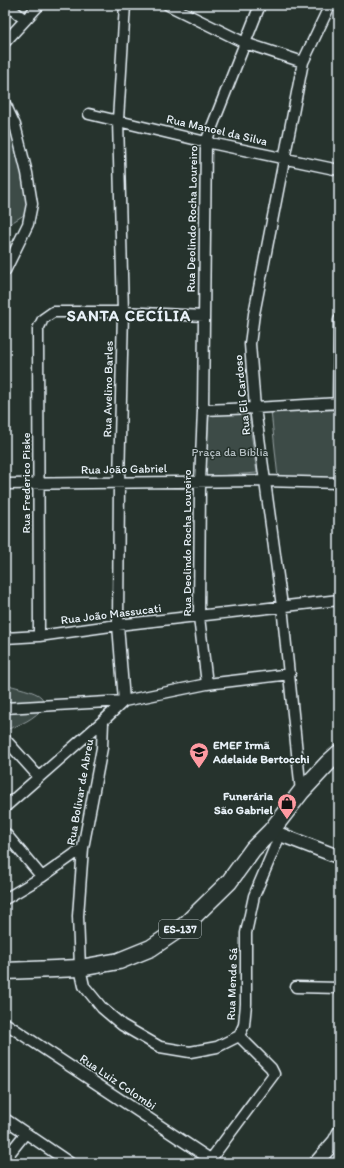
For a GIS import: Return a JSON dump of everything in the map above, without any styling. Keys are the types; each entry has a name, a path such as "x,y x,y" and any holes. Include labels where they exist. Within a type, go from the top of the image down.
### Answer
{"main road":[{"name":"ES-137","path":"5,971 80,968 119,961 151,948 185,926 229,882 253,849 276,833 301,792 339,753"}],"street":[{"path":"7,5 25,20"},
{"path":"5,42 40,5"},
{"name":"Rua Avelino Barles","path":"124,701 118,625 119,482 123,312 118,120 125,5"},
{"path":"168,5 245,43 303,62"},
{"name":"Rua Deolindo Rocha Loureiro","path":"207,684 199,617 206,142 260,5"},
{"name":"Rua Eli Cardoso","path":"301,792 290,674 255,408 250,344 254,314 303,62 330,5"},
{"path":"5,104 15,125 27,173 32,204 28,224 5,271"},
{"name":"Rua Manoel da Silva","path":"89,114 206,142 339,170"},
{"name":"Rua Frederico Piske","path":"39,636 38,329 43,320 53,312 123,312"},
{"path":"123,312 204,316"},
{"path":"203,410 338,402 339,320"},
{"name":"Rua João Gabriel","path":"5,484 264,481 339,483"},
{"name":"Rua João Massucati","path":"5,638 39,636 118,625 339,600"},
{"path":"5,708 124,701 207,684 290,674"},
{"path":"5,807 124,701"},
{"name":"Rua Bolivar de Abreu","path":"80,968 78,916 83,848 102,748 103,721"},
{"path":"5,739 39,777"},
{"path":"5,833 42,877"},
{"path":"276,833 339,857"},
{"name":"Rua Mende Sá","path":"80,968 84,986 102,1008 122,1025 160,1047 190,1052 217,1047 238,1036 244,1025 246,1004 246,933 254,896 276,833"},
{"path":"5,899 42,877 83,848"},
{"path":"296,988 339,988"},
{"name":"Rua Luiz Colombi","path":"5,1023 211,1162"},
{"path":"211,1162 274,1074 271,1068 238,1036"},
{"path":"5,1110 7,1120 25,1134 70,1163"},
{"path":"5,1159 25,1134"},
{"path":"316,1163 338,1138"}],"green space":[{"path":"5,96 13,105 23,153 30,211 5,227"},
{"path":"339,410 339,478 278,478 271,411"},
{"name":"Praça da Bíblia","path":"248,412 257,473 205,477 209,416"},
{"path":"5,684 30,691 38,695 41,697 45,706 27,721 5,730"}],"place":[{"name":"EMEF Irmã Adelaide Bertocchi","path":"199,769"},
{"name":"Funerária São Gabriel","path":"287,820"}],"district":[{"name":"SANTA CECÍLIA","path":"129,315"}]}
